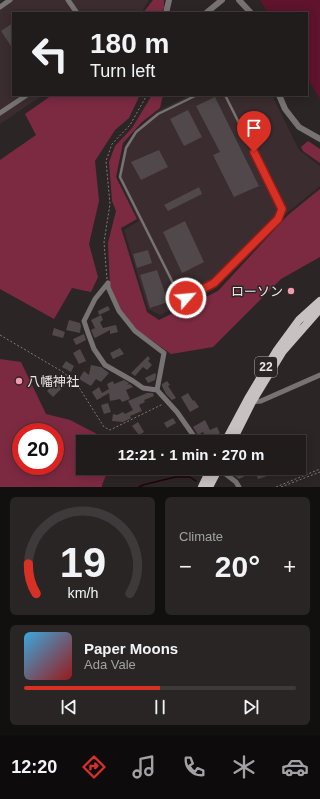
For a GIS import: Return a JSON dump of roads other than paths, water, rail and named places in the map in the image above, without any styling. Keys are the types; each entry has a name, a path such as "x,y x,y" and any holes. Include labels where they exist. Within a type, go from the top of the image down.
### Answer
{"main road":[{"name":"22","path":"229,435 277,350 299,320 320,301"},
{"name":"22","path":"236,435 252,402 283,351 320,309"},
{"path":"202,487 211,475"},
{"path":"209,487 214,475"}],"street":[{"path":"0,7 10,0"},
{"path":"68,0 76,12"},
{"path":"166,12 169,0"},
{"path":"207,12 222,0"},
{"path":"238,0 250,12"},
{"path":"0,113 26,96"},
{"path":"279,96 285,109 299,127 320,139"},
{"path":"157,390 164,353 135,331 119,311 108,284 94,299 84,321 94,349 105,365 143,388 157,390 177,412 193,435"},
{"path":"252,402 261,401 320,375"},
{"path":"226,475 236,482 239,487"}],"lane":[{"path":"195,96 158,114 136,132 126,148 120,177 178,293 186,298 214,283 278,219 282,209 226,96"}],"waterway":[{"path":"139,487 175,477 190,477 196,481"}],"place":[{"name":"ローソン","path":"291,291"},
{"name":"八幡神社","path":"19,381"}]}
